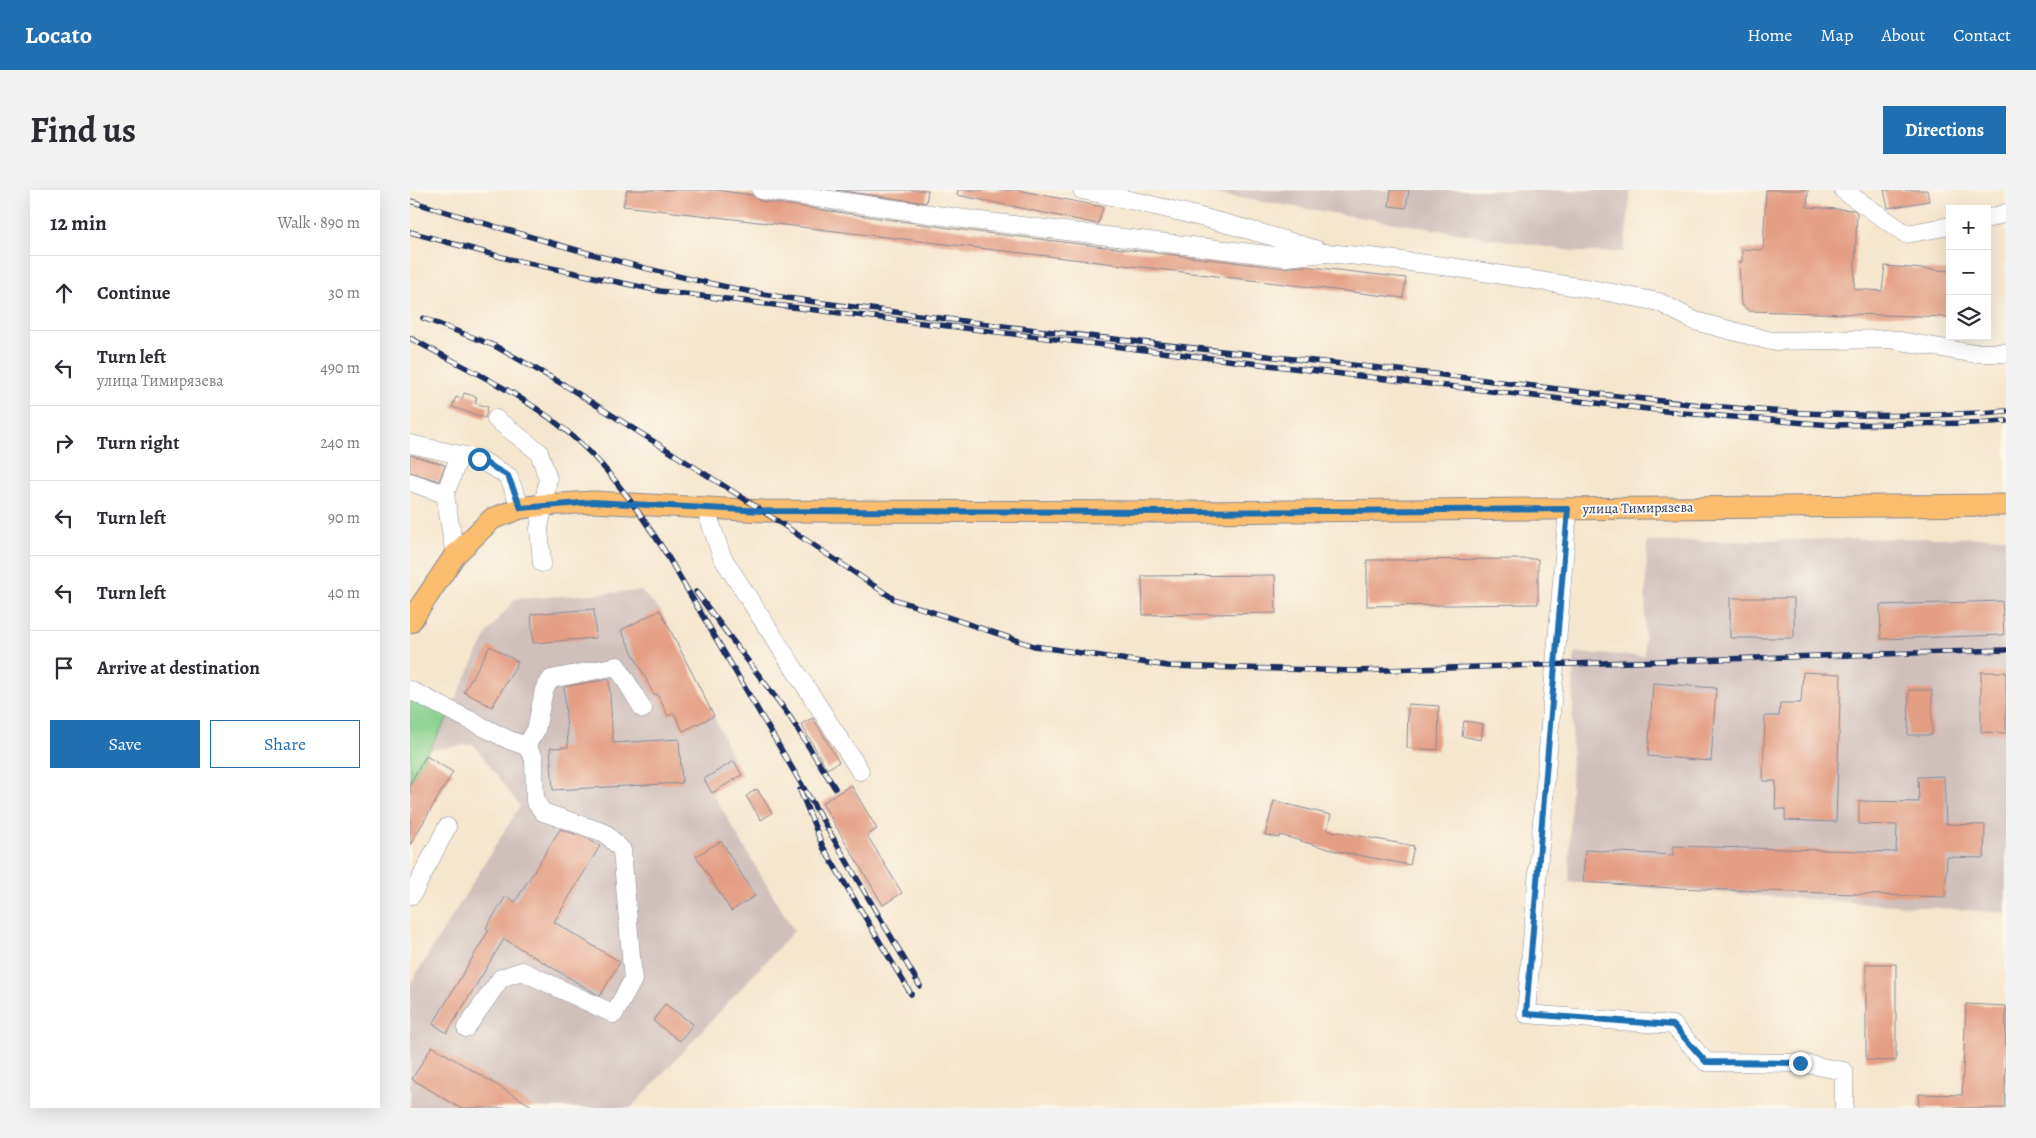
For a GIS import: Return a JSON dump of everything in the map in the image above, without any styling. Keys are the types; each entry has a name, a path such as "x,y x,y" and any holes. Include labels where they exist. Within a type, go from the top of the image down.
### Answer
{"main road":[{"name":"улица Тимирязева","path":"454,555 492,519 521,508 593,502 764,511 1170,512 2006,505"},
{"path":"410,622 454,555"}],"street":[{"path":"760,190 982,221 1285,257 1326,252"},
{"path":"1082,190 1239,226 1326,252 1458,268 1659,302 1695,321 1771,341 1890,339 1970,353 2006,353"},
{"path":"1843,190 1906,234 1946,227"},
{"path":"1991,218 2006,213"},
{"path":"496,419 540,452 548,479 539,529 542,563"},
{"path":"410,444 479,459 508,476 521,508"},
{"path":"454,555 445,494 460,455"},
{"path":"410,482 445,494"},
{"path":"705,507 722,557 860,771"},
{"path":"1568,509 1526,1014 1673,1025 1706,1062 1800,1063 1844,1071 1844,1108"},
{"path":"526,746 536,730 544,690 551,679 618,666 643,709"},
{"path":"410,690 510,740 526,746 534,758 535,801 543,812 605,833 622,850 633,980 614,1014 522,971 500,978 466,1028"},
{"path":"410,896 447,828"}],"shaded area":[{"path":"1188,190 1631,190 1624,252 1578,252"},
{"path":"2006,537 2006,913 1569,882 1574,653 1644,656 1647,542"},
{"path":"641,591 660,610 714,716 734,761 704,779 794,931 631,1108 410,1108 410,984 520,806 473,744 430,750 488,632 515,599"}],"green space":[{"path":"410,697 448,717 410,783"}],"building":[{"path":"627,190 716,190 752,195 760,201 970,231 1284,268 1303,266 1406,278 1403,298 623,206"},
{"path":"836,190 928,190 926,203"},
{"path":"958,190 1018,190 1103,207 1098,224 957,195"},
{"path":"1391,190 1409,190 1406,208 1389,206"},
{"path":"1766,190 1808,190 1807,207 1854,210 1857,213 1854,289 1882,291 1885,266 1946,271 1946,317 1749,311 1741,304 1739,262 1742,262 1742,249 1763,250"},
{"path":"1884,190 1927,190 1929,201 1888,208"},
{"path":"464,393 477,397 475,403 488,407 485,418 452,407 456,397 462,399"},
{"path":"410,455 445,465 439,481 410,472"},
{"path":"1538,559 1538,604 1367,606 1367,560"},
{"path":"1275,575 1276,613 1143,615 1142,576"},
{"path":"1730,598 1794,598 1794,638 1730,638"},
{"path":"2002,601 2004,635 1881,639 1880,605"},
{"path":"594,609 596,638 533,643 531,614"},
{"path":"660,610 714,716 683,731 674,713 668,716 657,694 654,695 621,630"},
{"path":"490,646 518,662 492,707 464,692"},
{"path":"1803,672 1841,674 1836,822 1785,820 1785,809 1775,809 1776,781 1763,781 1765,716 1779,716 1780,703 1801,703"},
{"path":"1981,672 2006,672 2006,733 1981,732"},
{"path":"609,679 613,743 679,739 682,783 553,790 550,748 568,747 564,687"},
{"path":"1653,683 1716,688 1711,761 1648,756"},
{"path":"1909,690 1932,690 1932,735 1908,735"},
{"path":"1408,704 1439,706 1438,750 1407,748"},
{"path":"813,718 839,762 827,769 801,724"},
{"path":"1464,721 1483,724 1481,740 1462,736"},
{"path":"426,756 453,772 410,845 410,783"},
{"path":"734,761 742,775 712,793 704,779"},
{"path":"1944,776 1946,824 1985,825 1984,858 1947,857 1945,897 1672,888 1583,882 1585,850 1673,855 1673,846 1896,852 1897,825 1859,824 1859,801 1919,802 1918,777"},
{"path":"851,785 877,829 867,835 902,893 883,905 822,803"},
{"path":"757,789 772,813 761,820 746,796"},
{"path":"1274,801 1331,815 1327,830 1414,846 1410,865 1336,851 1280,835 1279,838 1265,835"},
{"path":"560,829 586,838 600,846 554,922 620,962 600,996 504,939 447,1033 433,1024 489,930 486,928 506,896 515,902"},
{"path":"721,841 755,896 731,911 696,856"},
{"path":"1866,964 1896,964 1896,1061 1866,1060"},
{"path":"665,1004 693,1024 680,1041 653,1021"},
{"path":"1966,1004 2006,1006 2005,1108 1918,1108 1919,1094 1962,1095"},
{"path":"432,1046 535,1108 460,1108 412,1079"}],"railway":[{"path":"410,201 629,264 718,285 826,304 1110,339 1706,406 1856,415 1931,415 2006,411"},
{"path":"410,232 509,259 660,291 1342,374 1683,413 1832,425 2006,421"},
{"path":"423,318 495,346 566,386 740,496 894,599 1034,646 1168,666 1354,671 2006,650"},
{"path":"410,338 498,385 540,411 579,442 614,480 664,550 920,986"},
{"path":"696,592 788,714 835,788"},
{"path":"800,790 823,847 911,994"}],"route":[{"path":"479,459 508,476 521,508 593,502 764,511 1190,512 1568,509 1526,1014 1673,1025 1706,1062 1800,1063"}]}
